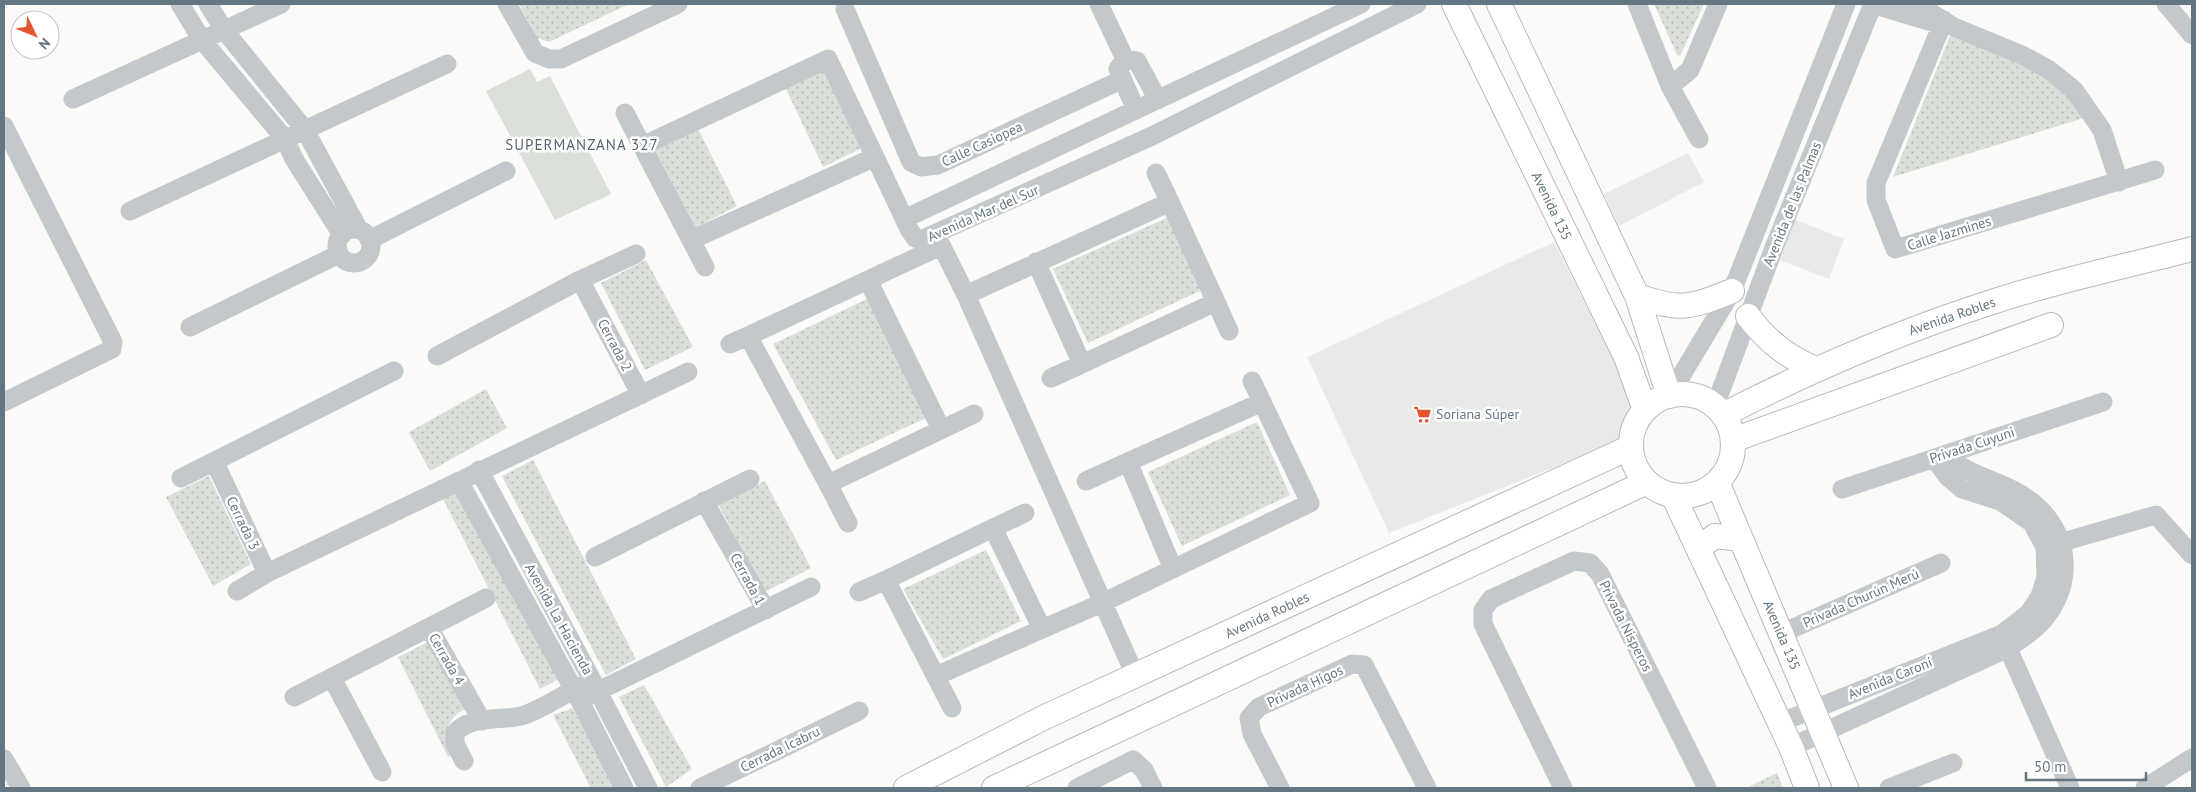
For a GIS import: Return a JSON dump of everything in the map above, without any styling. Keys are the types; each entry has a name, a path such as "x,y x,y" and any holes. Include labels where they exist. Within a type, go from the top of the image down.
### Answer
{"main road":[{"path":"1439,4 1459,14"},
{"path":"1499,4 1638,296 1669,396"},
{"name":"Avenida 135","path":"1459,14 1626,357 1645,410"},
{"name":"Avenida Robles","path":"1719,410 1908,332 1996,300 2192,249"},
{"path":"1592,287 1625,271"},
{"path":"1638,296 1663,305 1684,307 1736,282"},
{"path":"1748,316 1761,334 1777,348 1796,360 1816,369"},
{"path":"1733,440 2050,325"},
{"path":"1690,395 1703,398 1719,410 1728,424 1733,440 1729,465 1717,482 1696,494 1673,495 1659,490 1647,482 1636,466 1631,447 1634,427 1645,410 1656,401 1669,396 1690,395"},
{"name":"Avenida Robles","path":"906,788 1046,717 1631,447"},
{"path":"994,788 1647,482"},
{"name":"Avenida 135","path":"1717,482 1814,708 1846,788"},
{"path":"1673,495 1791,747 1807,788"},
{"path":"1700,553 1703,544 1715,536 1741,539"}],"street":[{"path":"180,4 202,40 285,139 294,160 357,235 370,251 363,260 347,262 339,254 337,244 357,235 506,171"},
{"path":"208,4 224,30 306,130 357,235"},
{"path":"74,99 282,4"},
{"path":"507,4 536,53 549,59 561,59 678,4"},
{"path":"1099,4 1124,59"},
{"name":"Avenida Mar del Sur","path":"1361,4 904,219 916,238 921,240 939,240 1417,4"},
{"path":"1637,4 1670,86 1699,139"},
{"path":"1670,86 1690,70 1718,4"},
{"name":"Avenida de las Palmas","path":"1669,396 1736,282 1846,4"},
{"path":"1872,4 1946,24 2022,54 2048,69 2074,90 2102,130 2119,182"},
{"name":"Avenida de las Palmas","path":"1719,410 1748,316 1872,4"},
{"path":"1918,4 1946,24"},
{"path":"2166,4 2192,35"},
{"name":"Calle Casiopea","path":"845,9 912,162 921,167 938,165 1121,80"},
{"name":"Calle Jazmines","path":"1946,24 1876,183 1876,200 1895,249 2155,170"},
{"path":"642,146 828,59 904,219"},
{"path":"1124,59 1118,69 1121,80 1136,110"},
{"path":"1124,59 1137,62 1181,122"},
{"path":"130,211 447,64"},
{"path":"625,113 705,266"},
{"path":"4,126 113,342 112,349 4,402"},
{"path":"691,240 875,157"},
{"path":"1156,173 1229,331"},
{"path":"966,295 1170,202"},
{"path":"1753,238 1775,245"},
{"path":"730,344 868,280 939,240 966,295 1135,676"},
{"path":"190,326 339,254"},
{"path":"436,356 580,280 636,254"},
{"path":"1036,262 1082,364"},
{"name":"Cerrada 2","path":"580,280 641,395"},
{"path":"868,280 941,429"},
{"path":"1736,282 1761,282"},
{"path":"1051,378 1216,302"},
{"path":"748,336 848,523"},
{"path":"181,478 215,463 394,371"},
{"path":"237,591 267,573 479,470 688,372"},
{"path":"936,676 1102,603 1310,502 1252,381"},
{"path":"1086,481 1262,402"},
{"name":"Privada Cuyuni","path":"1842,489 2102,402"},
{"path":"828,484 974,414"},
{"path":"1940,456 1968,472 2007,486 2025,497 2052,525 2053,545 2065,560 2065,575 2058,597 2045,618 2029,634 2005,641 2070,788"},
{"path":"1128,462 1173,569"},
{"name":"Cerrada 3","path":"215,463 267,573"},
{"name":"Avenida La Hacienda","path":"479,470 595,685 648,788"},
{"path":"595,556 750,479"},
{"path":"459,480 577,695 624,788"},
{"name":"Cerrada 1","path":"577,695 595,685 766,610 704,501"},
{"path":"859,592 1025,513"},
{"path":"2053,545 2156,515 2192,555"},
{"path":"993,528 1042,629"},
{"name":"Privada Nisperos","path":"1564,788 1483,624 1483,610 1491,599 1574,561 1590,563 1600,574 1707,788"},
{"name":"Privada Churún Merú","path":"1782,634 1940,563"},
{"path":"886,580 952,708"},
{"path":"766,610 811,587"},
{"path":"429,628 486,598"},
{"name":"Cerrada 4","path":"294,697 429,628 482,721"},
{"name":"Avenida Caroní","path":"1780,723 1814,708 2005,641"},
{"name":"Avenida Caroní","path":"1791,747 2005,641"},
{"name":"Privada Higos","path":"1280,788 1252,734 1249,718 1259,707 1352,664 1364,665 1427,788"},
{"path":"332,678 382,772"},
{"path":"464,761 456,744 454,733 462,724 523,716 577,695"},
{"name":"Cerrada Icabru","path":"700,788 860,711"},
{"path":"2145,788 2192,758"},
{"path":"4,759 21,788"},
{"path":"1077,788 1133,760 1144,770 1152,788"},
{"path":"1889,788 1952,763"}],"shaded area":[{"path":"519,4 629,4 549,42 537,38"},
{"path":"1654,4 1704,4 1680,56 1677,55"},
{"path":"1952,31 2044,74 2068,96 2084,118 1893,177"},
{"path":"831,65 868,145 823,167 785,87"},
{"path":"530,69 537,82 550,76 611,194 555,220 486,91"},
{"path":"697,127 737,206 695,228 655,149"},
{"path":"1688,153 1704,182 1619,226 1604,194"},
{"path":"1169,217 1202,290 1088,343 1053,269"},
{"path":"1791,218 1844,239 1829,279 1775,258"},
{"path":"1554,242 1637,407 1626,419 1619,432 1618,442 1389,533 1307,357"},
{"path":"646,260 693,347 645,370 601,283"},
{"path":"867,299 926,418 836,460 773,344"},
{"path":"486,389 507,428 430,471 409,432"},
{"path":"1257,422 1290,495 1182,546 1148,472"},
{"path":"533,460 636,659 606,675 502,476"},
{"path":"209,476 251,564 213,586 166,497"},
{"path":"765,481 811,568 765,592 718,504"},
{"path":"460,488 559,679 540,689 442,497"},
{"path":"986,550 1021,621 943,659 903,589"},
{"path":"432,640 467,708 450,722 447,741 451,755 448,757 398,657"},
{"path":"644,685 692,769 666,787 619,697"},
{"path":"572,708 618,788 591,788 553,715"},
{"path":"1777,773 1783,788 1746,788"}],"place":[{"name":"Soriana Súper","path":"1422,414"}],"district":[{"name":"SUPERMANZANA 327","path":"582,145"}]}
